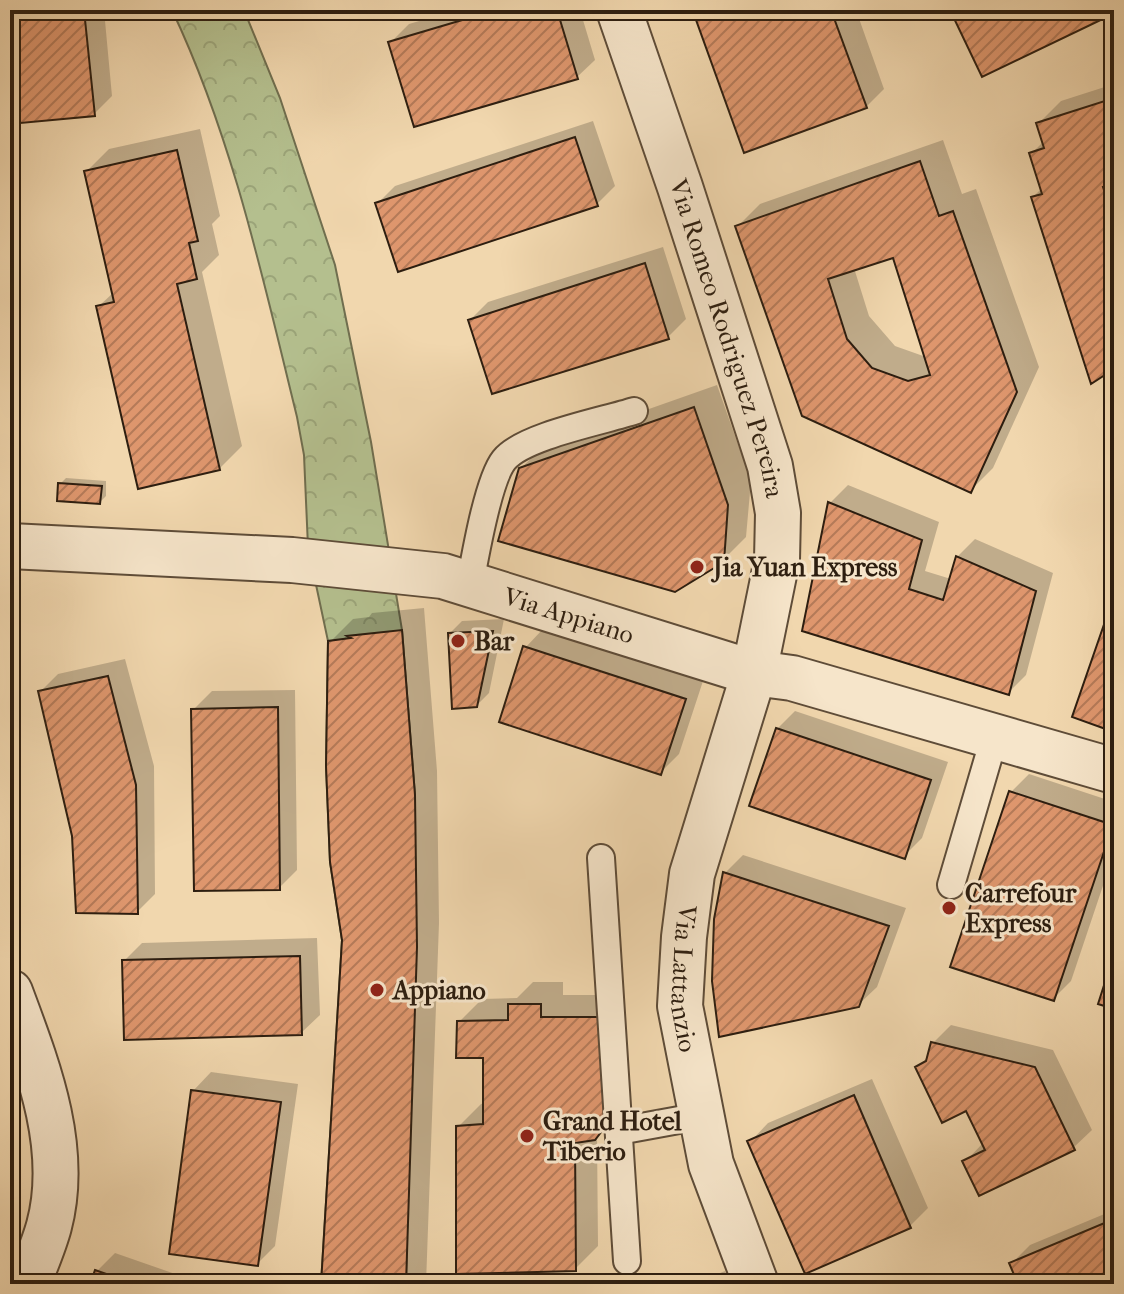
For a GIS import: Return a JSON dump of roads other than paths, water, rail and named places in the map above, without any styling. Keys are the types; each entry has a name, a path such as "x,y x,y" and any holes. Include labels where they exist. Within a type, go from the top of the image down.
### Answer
{"street":[{"name":"Via Romeo Rodriguez Pereira","path":"619,10 770,466 778,513 777,560 754,673"},
{"name":"Via Appiano","path":"10,546 292,560 443,576 754,673 792,678 1114,771"},
{"name":"Via Lattanzio","path":"754,673 692,874 680,1006 711,1164 756,1284"},
{"path":"10,992 34,1057 55,1144 56,1166 49,1225 28,1284"}],"lane":[{"path":"470,584 481,530 503,461 523,444 634,411"},
{"path":"951,885 995,735"},
{"path":"601,858 627,1261"},
{"path":"619,1131 701,1116"}],"place":[{"name":"Jia Yuan Express","path":"697,567"},
{"name":"Bar","path":"458,641"},
{"name":"Carrefour Express","path":"949,908"},
{"name":"Appiano","path":"377,990"},
{"name":"Grand Hotel Tiberio","path":"527,1136"}]}
